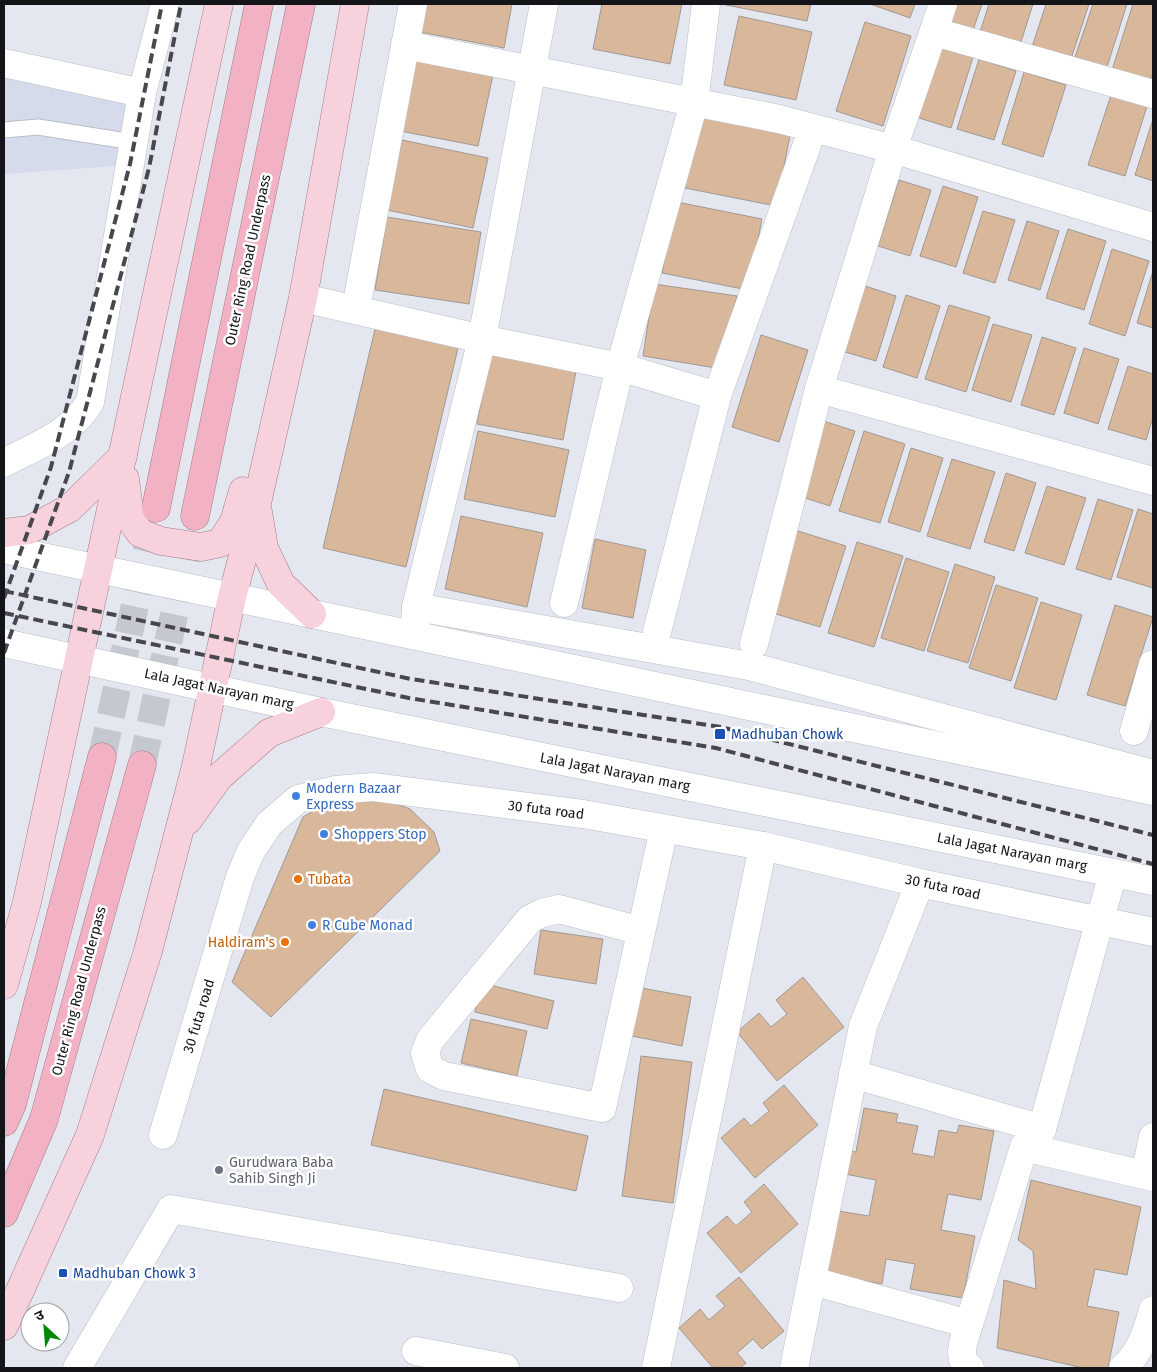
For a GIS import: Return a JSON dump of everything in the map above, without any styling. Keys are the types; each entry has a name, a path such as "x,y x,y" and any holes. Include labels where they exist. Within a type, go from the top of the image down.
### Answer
{"highway":[{"path":"156,508 259,4"},
{"name":"Outer Ring Road Underpass","path":"195,516 301,4"},
{"path":"4,1122 12,1104 102,757"},
{"name":"Outer Ring Road Underpass","path":"4,1213 44,1119 142,765"}],"main road":[{"path":"4,985 27,902 219,4"},
{"path":"4,1326 90,1135 148,951 180,830 232,597 257,503 303,298 355,4"},
{"path":"123,456 130,518 140,533 161,541 201,547 220,543 234,522 254,452 274,338 319,126 345,56"},
{"path":"4,533 28,530 70,508 123,456"},
{"path":"257,503 264,548 281,584 312,614"},
{"path":"180,830 219,777 269,733 322,712"}],"street":[{"path":"4,463 64,430 81,417 90,402 142,93 165,4"},
{"path":"356,308 413,4"},
{"path":"414,636 416,607 482,338 530,70 544,4"},
{"path":"564,603 620,367 694,102 706,4"},
{"path":"754,644 819,389 893,149 935,32 943,4"},
{"path":"935,32 1153,94"},
{"path":"405,45 694,102 812,128 893,149 1153,227"},
{"path":"4,63 142,93"},
{"path":"658,632 718,396 812,128"},
{"path":"303,298 356,308 482,338 620,367 718,396"},
{"path":"819,389 1153,481"},
{"path":"4,549 1153,791"},
{"path":"416,607 749,666 1153,774"},
{"name":"Lala Jagat Narayan marg","path":"4,643 322,712 1153,881"},
{"path":"1134,731 1153,664"},
{"name":"30 futa road","path":"163,1135 240,877 251,850 269,824 298,799 335,790 373,787 583,814 763,846 920,883 1153,932"},
{"path":"641,931 559,909 542,913 530,919 430,1040 425,1053 430,1069 444,1076 602,1108 664,829"},
{"path":"656,1368 763,846"},
{"path":"970,1368 966,1365 961,1353 969,1324 1033,1138 1102,920 1113,873"},
{"path":"794,1368 863,1026 920,883"},
{"path":"853,1074 1033,1138 1149,1176 1153,1137"},
{"path":"78,1368 171,1209 619,1288"},
{"path":"812,1281 969,1324"},
{"path":"1137,1364 1153,1310"},
{"path":"416,1351 505,1368"}],"lane":[{"path":"4,130 38,127 133,142"}],"shaded area":[{"path":"4,70 135,99 115,166 4,174"}],"building":[{"path":"425,4 512,4 504,48 420,32"},
{"path":"602,4 682,4 670,64 593,49"},
{"path":"721,4 811,4 807,21"},
{"path":"870,4 915,4 910,18"},
{"path":"948,4 982,4 972,33 942,21"},
{"path":"989,4 1033,4 1020,45 980,32"},
{"path":"1046,4 1089,4 1070,62 1031,50"},
{"path":"1093,4 1127,4 1107,67 1075,57"},
{"path":"1133,4 1153,4 1153,72 1150,82 1112,70"},
{"path":"739,16 812,32 796,100 724,85"},
{"path":"865,22 911,36 883,126 836,111"},
{"path":"939,43 974,54 951,128 916,117"},
{"path":"411,53 494,70 478,146 395,130"},
{"path":"979,59 1016,71 994,140 957,129"},
{"path":"1024,72 1066,85 1043,157 1002,144"},
{"path":"1112,92 1148,103 1125,176 1088,165"},
{"path":"700,114 791,131 776,206 685,188"},
{"path":"1153,119 1153,181 1135,175"},
{"path":"402,140 488,158 473,228 387,210"},
{"path":"899,180 931,190 910,256 878,246"},
{"path":"943,186 978,197 956,267 920,256"},
{"path":"677,202 762,219 748,290 662,273"},
{"path":"983,211 1015,220 995,283 963,273"},
{"path":"387,217 481,232 469,304 375,290"},
{"path":"1027,221 1059,231 1040,290 1008,280"},
{"path":"1068,229 1106,241 1084,310 1046,298"},
{"path":"1112,249 1149,261 1125,336 1089,324"},
{"path":"1153,271 1153,328 1137,323"},
{"path":"654,284 737,296 716,368 643,356"},
{"path":"859,284 896,296 876,361 838,350"},
{"path":"906,295 940,306 917,378 883,367"},
{"path":"949,305 990,317 966,392 925,379"},
{"path":"993,324 1032,335 1011,402 972,390"},
{"path":"376,325 459,344 406,567 323,548"},
{"path":"761,335 808,350 779,442 732,427"},
{"path":"1042,337 1076,348 1054,415 1021,405"},
{"path":"1084,348 1119,359 1098,424 1064,413"},
{"path":"491,350 577,366 563,440 477,424"},
{"path":"1128,366 1153,374 1153,417 1146,440 1108,429"},
{"path":"817,419 855,431 830,506 793,494"},
{"path":"478,431 569,450 555,517 464,499"},
{"path":"864,431 905,444 880,523 839,511"},
{"path":"911,448 943,458 920,532 888,522"},
{"path":"952,459 995,472 970,549 927,536"},
{"path":"1006,473 1036,483 1014,551 984,542"},
{"path":"1047,486 1086,498 1064,565 1025,553"},
{"path":"1098,499 1133,510 1111,580 1076,569"},
{"path":"1138,509 1153,514 1153,588 1117,577"},
{"path":"461,516 543,533 527,607 445,589"},
{"path":"795,530 846,546 820,627 769,612"},
{"path":"595,539 646,550 633,618 582,608"},
{"path":"857,542 903,556 874,647 828,633"},
{"path":"906,558 949,572 924,651 881,638"},
{"path":"955,564 995,577 968,663 927,651"},
{"path":"996,585 1038,598 1011,681 969,668"},
{"path":"1041,602 1082,615 1056,700 1014,688"},
{"path":"1115,605 1153,617 1125,706 1087,695"},
{"name":"R Cube Monad","path":"370,798 389,801 410,809 434,832 440,851 271,1017 232,982 303,817 323,805"},
{"path":"541,930 603,939 596,984 534,974"},
{"path":"803,977 844,1027 777,1081 737,1032 759,1013 771,1027 787,1014 776,1000"},
{"path":"482,983 554,1001 547,1029 475,1012"},
{"path":"636,987 691,997 682,1046 627,1035"},
{"path":"471,1019 527,1031 517,1076 461,1063"},
{"path":"641,1056 692,1062 673,1203 622,1196"},
{"path":"784,1085 818,1125 755,1178 721,1138 744,1118 751,1126 769,1111 763,1103"},
{"path":"384,1089 588,1136 576,1191 371,1145"},
{"path":"864,1108 898,1114 896,1122 918,1126 912,1153 934,1157 939,1130 957,1133 959,1125 994,1131 981,1200 948,1194 941,1230 975,1236 963,1298 910,1289 915,1264 886,1259 882,1284 826,1274 838,1211 869,1216 876,1180 845,1174 849,1151 856,1152"},
{"path":"1031,1180 1141,1207 1127,1275 1095,1269 1087,1306 1119,1312 1108,1368 1083,1368 997,1348 1004,1280 1036,1289 1033,1251 1018,1240"},
{"path":"764,1184 798,1224 741,1273 707,1233 727,1216 736,1226 752,1212 744,1202"},
{"path":"739,1277 784,1331 762,1349 753,1339 737,1353 746,1363 740,1368 713,1368 679,1328 700,1309 709,1320 725,1306 716,1296"}],"tunnel":[{"path":"102,757 156,508"},
{"path":"142,765 195,516"}],"railway":[{"path":"4,598 51,467 130,164 162,4"},
{"path":"4,653 69,472 149,168 181,4"},
{"path":"4,591 411,679 721,727 1153,835"},
{"path":"4,613 409,698 716,748 1153,864"}],"place":[{"name":"Madhuban Chowk","path":"720,734"},
{"name":"Modern Bazaar Express","path":"296,796"},
{"name":"Shoppers Stop","path":"324,834"},
{"name":"Tubata","path":"298,879"},
{"name":"R Cube Monad","path":"312,925"},
{"name":"Haldiram's","path":"285,942"},
{"name":"Gurudwara Baba Sahib Singh Ji","path":"219,1170"},
{"name":"Madhuban Chowk 3","path":"63,1273"}]}
